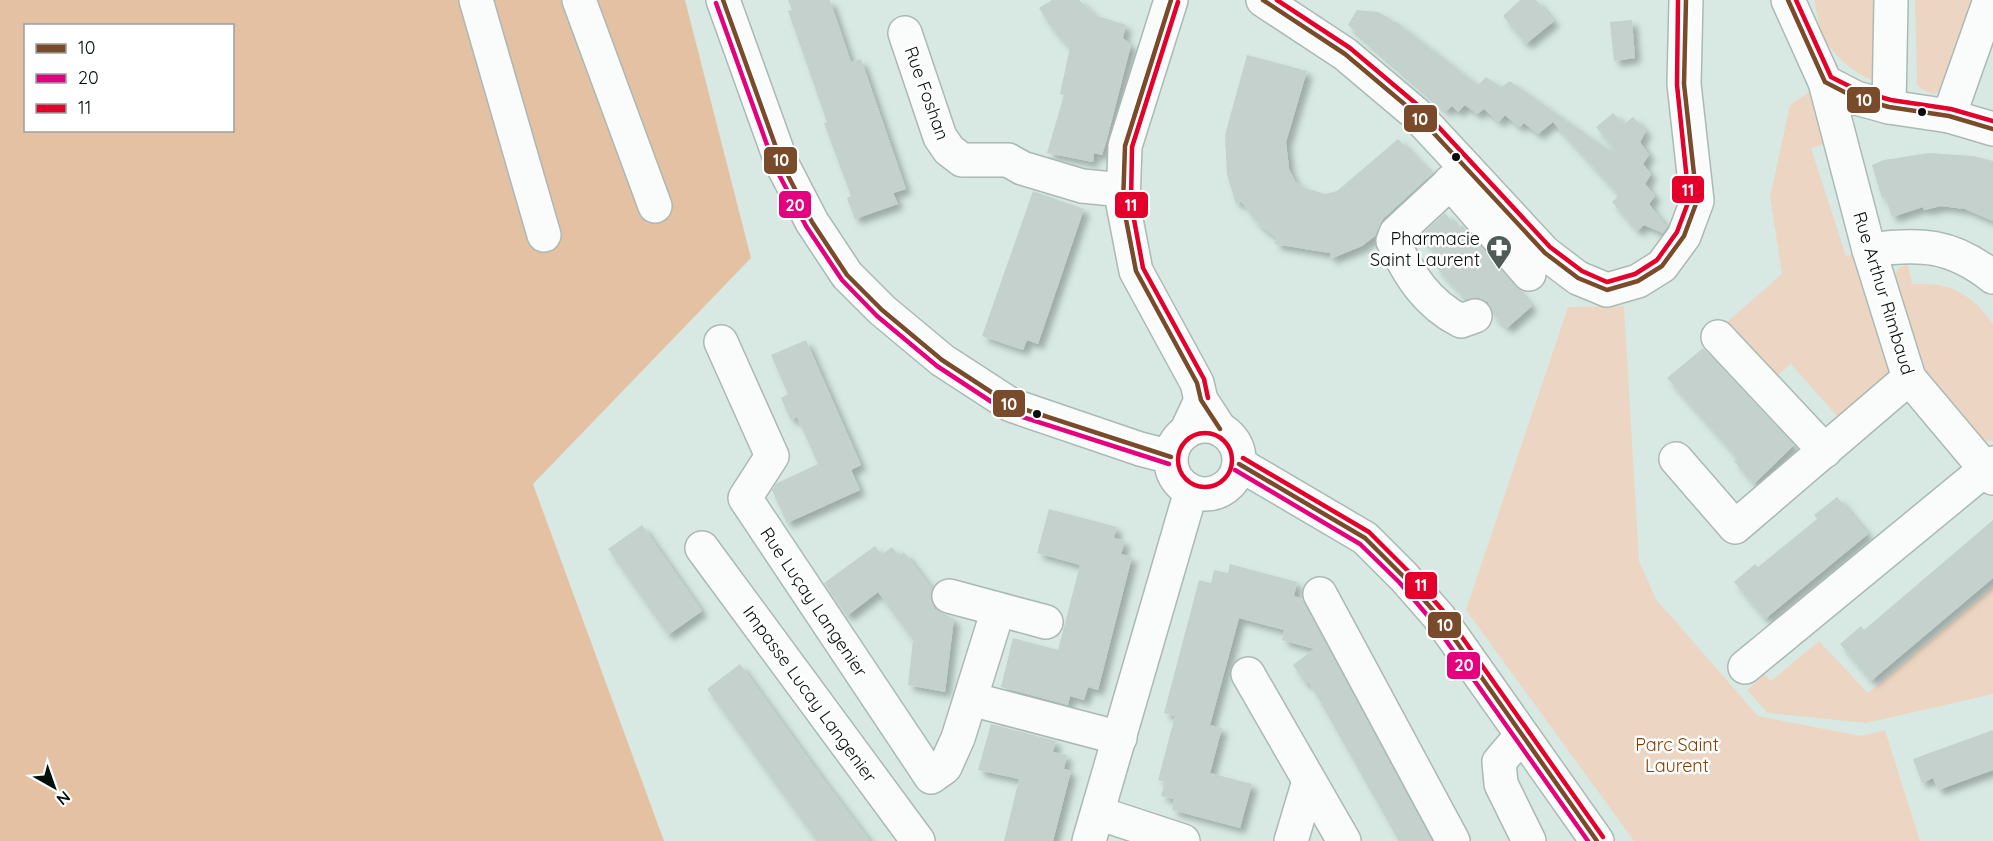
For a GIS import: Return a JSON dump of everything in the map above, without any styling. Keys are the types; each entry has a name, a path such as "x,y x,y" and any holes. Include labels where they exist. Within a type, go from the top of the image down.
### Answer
{"street":[{"path":"476,0 544,235"},
{"path":"579,0 655,206"},
{"path":"723,0 782,164 812,222 854,282 882,310 942,360 1011,405 1179,444 1203,426 1220,429"},
{"path":"1171,0 1125,146 1123,190 1136,271 1197,383 1201,400 1220,429 1235,444 1239,464 1236,474 1222,490 1212,494 1191,491 1175,477 1179,444 1201,400"},
{"path":"1263,0 1353,62 1415,113 1529,274"},
{"path":"1458,175 1545,253 1578,278 1607,290 1638,280 1662,266 1684,236 1697,201 1684,84 1686,0"},
{"name":"Rue Arthur Rimbaud","path":"1788,0 1825,82 1869,250 1909,378 1990,470"},
{"path":"1889,107 1891,0"},
{"path":"1949,117 1983,53 1990,0"},
{"name":"Rue Foshan","path":"905,33 940,137 949,150 962,160 1008,160 1022,168 1082,186 1123,190"},
{"path":"1825,82 1856,98 1889,107 1949,117 1993,129"},
{"path":"1458,175 1395,232 1393,241 1405,266 1429,300 1461,321 1475,316"},
{"path":"1869,250 1910,244 1949,251 1993,277"},
{"path":"1718,337 1825,451"},
{"name":"Rue Luçay Langenier","path":"721,342 772,456 745,498 931,777 945,767 958,738 998,610"},
{"path":"1676,459 1735,527 1909,378"},
{"path":"1239,464 1365,538 1439,617 1597,841"},
{"path":"1745,667 1990,470"},
{"path":"1183,841 1094,827 1191,491"},
{"name":"Impasse Lucay Langenier","path":"702,548 918,841"},
{"path":"1320,594 1453,841"},
{"path":"949,596 1046,622"},
{"path":"1248,674 1344,841"},
{"path":"971,699 1120,738"},
{"path":"1521,736 1499,762 1501,784 1529,841"},
{"path":"1291,841 1309,781"}],"green space":[{"path":"1814,0 1882,0 1879,82 1862,76 1831,49 1821,29"},
{"path":"1915,0 1972,0 1967,41 1942,90 1933,94 1921,89 1917,84"},
{"path":"1812,90 1828,143 1811,148 1846,256 1862,252 1900,369 1828,441 1820,431 1837,416 1791,364 1774,378 1726,323 1782,274 1770,197 1790,105"},
{"path":"1908,264 1912,284 1938,285 1958,292 1976,304 1993,324 1993,441 1982,441 1924,374 1891,282 1899,268"},
{"name":"Parc Saint Laurent","path":"1624,306 1639,561 1656,599 1758,716 1861,736 1885,730 1920,841 1634,841 1466,610 1568,307"},
{"path":"1993,587 1993,694 1866,723 1768,713 1747,690 1765,674 1771,681 1819,641 1868,693"}],"shaded area":[{"path":"0,0 685,0 751,258 533,484 664,841 0,841"}],"building":[{"path":"788,0 830,0 851,62 861,59 906,189 893,193 898,204 855,219 847,198 851,196 824,123 827,122 788,11 792,10"},
{"path":"1052,0 1079,0 1095,15 1126,25 1123,38 1131,45 1102,155 1094,153 1093,162 1047,153 1064,95 1060,94 1070,47 1051,27 1039,8"},
{"path":"1520,0 1536,0 1554,21 1526,44 1503,16"},
{"path":"1357,10 1378,12 1400,25 1478,85 1486,77 1501,87 1510,81 1613,153 1616,151 1596,127 1613,113 1624,124 1633,117 1646,131 1640,142 1649,155 1643,164 1651,174 1645,184 1655,196 1649,204 1667,227 1663,233 1644,225 1637,231 1612,202 1619,195 1553,122 1538,134 1524,123 1519,127 1505,115 1499,122 1484,109 1477,114 1465,105 1458,112 1452,106 1446,111 1348,25"},
{"path":"1632,20 1635,58 1614,61 1610,22"},
{"path":"1247,55 1307,71 1286,142 1289,169 1295,181 1305,188 1325,194 1337,191 1398,139 1432,174 1383,219 1375,236 1362,246 1330,259 1330,253 1274,244 1277,238 1259,225 1241,201 1236,204 1227,175 1225,135"},
{"path":"1929,153 1973,156 1993,161 1993,221 1965,209 1941,206 1924,210 1923,207 1892,217 1885,197 1882,198 1872,165 1884,160"},
{"path":"1033,191 1084,209 1038,344 1027,340 1023,350 982,336"},
{"path":"1445,213 1459,229 1462,225 1532,306 1507,328 1493,315 1488,302 1478,298 1466,299 1435,266 1441,259 1420,236"},
{"path":"806,340 861,465 851,470 860,490 787,523 772,490 777,483 818,464 797,417 791,420 781,398 788,394 771,355"},
{"path":"1703,348 1794,445 1754,484 1734,461 1738,459 1667,378"},
{"path":"1837,497 1868,534 1765,619 1734,582 1755,564 1758,567 1817,519 1814,515"},
{"path":"1049,509 1117,527 1114,538 1125,541 1121,554 1132,557 1098,690 1088,687 1084,700 1070,696 1068,705 1001,687 1013,638 1058,650 1080,565 1037,553"},
{"path":"1993,520 1993,578 1871,681 1840,644 1861,626 1864,630"},
{"path":"642,525 702,611 668,635 608,549"},
{"path":"875,546 881,555 892,547 899,556 904,552 932,589 931,600 935,609 954,619 945,692 908,685 913,640 878,592 847,616 824,583"},
{"path":"1230,564 1297,582 1294,596 1302,599 1432,841 1399,841 1309,682 1306,684 1293,665 1314,649 1282,640 1284,630 1239,618 1210,725 1222,728 1210,773 1252,784 1240,828 1172,810 1174,799 1161,796 1165,782 1158,780 1175,716 1164,713 1199,580 1211,583 1214,570 1228,573"},
{"path":"740,664 870,841 817,841 707,689"},
{"path":"991,724 1056,741 1053,752 1067,755 1064,769 1071,771 1053,841 1004,841 1019,779 978,770"},
{"path":"1993,730 1993,770 1938,790 1933,778 1922,783 1913,759"}],"transit line":[{"name":"10","path":"723,0 782,164 812,222 847,275 882,310 942,360 1011,405 1171,457"},
{"name":"10","path":"1171,0 1125,146 1123,204 1136,271 1197,383 1201,400 1220,429"},
{"name":"10","path":"1263,0 1345,54 1415,113 1545,253 1578,278 1607,290 1638,281 1662,266 1684,236 1697,201 1684,84 1686,0"},
{"name":"11","path":"1277,0 1350,48 1420,107 1550,247 1582,271 1607,282 1635,274 1657,260 1677,232 1689,200 1677,85 1678,0"},
{"name":"10","path":"1788,0 1825,82 1856,98 1889,107 1949,116 1993,129"},
{"name":"11","path":"1796,0 1831,77 1859,91 1891,100 1951,109 1993,121"},
{"name":"11","path":"1178,2 1132,147 1131,203 1143,268 1204,379 1208,398"},
{"name":"20","path":"716,3 775,167 806,226 842,280 877,316 937,366 1007,412 1169,464"},
{"name":"11","path":"1205,433 1215,435 1224,441 1230,450 1232,460 1230,470 1224,479 1215,485 1205,487 1195,485 1186,479 1180,470 1178,460 1180,450 1186,441 1195,435 1205,433"},
{"name":"11","path":"1243,458 1369,532 1409,572 1445,613 1603,837"},
{"name":"10","path":"1239,464 1365,538 1404,577 1439,617 1597,841"},
{"name":"20","path":"1235,470 1360,544 1399,582 1433,622 1588,841"}],"place":[{"name":"Pharmacie Saint Laurent","path":"1499,271"}]}
